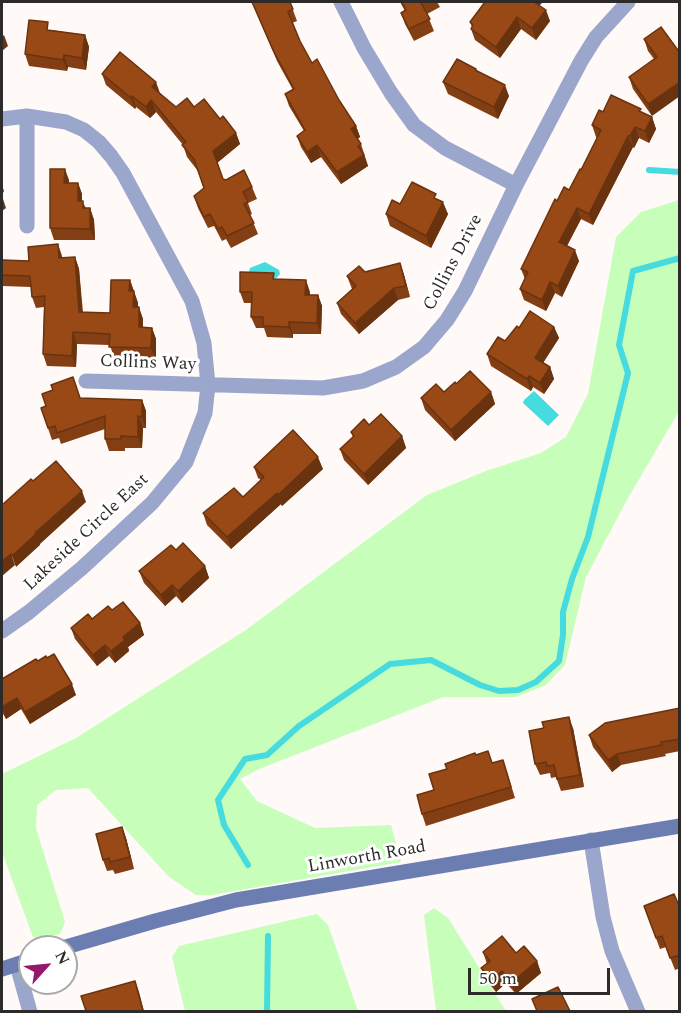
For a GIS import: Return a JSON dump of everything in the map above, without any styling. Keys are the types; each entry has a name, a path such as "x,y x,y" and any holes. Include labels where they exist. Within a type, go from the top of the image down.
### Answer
{"main road":[{"name":"Linworth Road","path":"78,943 236,900 680,826"},
{"path":"2,969 18,964"}],"street":[{"path":"341,2 364,48 391,93 414,125 445,148 516,185"},
{"name":"Collins Drive","path":"208,385 323,388 363,381 396,367 424,347 447,320 465,291 516,185 581,61 596,38 628,2"},
{"path":"27,116 27,226"},
{"name":"Lakeside Circle East","path":"2,119 27,116 66,122 84,130 99,142 123,173 192,302 204,343 208,385 205,413 186,462 152,504 82,568 2,631"},
{"name":"Collins Way","path":"86,381 208,385"},
{"path":"591,840 603,917 612,951 638,1011"},
{"path":"28,995 30,1011"}],"green space":[{"path":"679,200 679,411 628,498 586,577 565,665 546,685 516,697 443,697 259,769 240,779 257,801 315,828 391,825 401,862 212,895 196,895 169,877 88,788 56,790 37,805 36,828 65,922 60,934 32,935 2,852 2,774 76,738 246,630 427,495 486,471 541,453 566,437 588,394 616,237 641,212"},
{"path":"434,908 448,918 506,1011 436,1011 424,915"},
{"path":"317,914 328,925 358,1011 185,1011 172,957 179,946"}],"water":[{"path":"265,262 279,270 280,274 274,281 248,276 250,268"},
{"path":"534,391 559,415 548,426 523,403"}],"building":[{"path":"252,2 290,2 293,9 288,12 300,41 312,63 317,59 356,126 351,129 361,144 358,146 364,155 337,172 317,145 307,152 297,136 305,130 285,94 294,89 273,50"},
{"path":"402,2 424,2 421,3 430,19 409,29 401,13 406,10"},
{"path":"485,2 534,2 546,10 532,28 517,17 496,47 471,29 473,25 470,22"},
{"path":"29,20 48,22 47,30 85,35 82,58 64,55 63,60 25,54"},
{"path":"661,27 680,53 680,82 648,104 629,77 657,57 644,39"},
{"path":"120,52 156,82 152,87 176,107 187,98 194,107 204,99 220,119 223,116 236,133 213,151 223,179 226,180 244,170 252,187 243,192 248,202 244,204 254,223 227,236 222,227 218,229 210,214 204,217 194,196 204,188 194,159 182,145 186,142 151,100 146,107 132,96 131,98 102,74"},
{"path":"457,59 505,85 494,107 443,82"},
{"path":"611,95 641,109 639,111 652,117 645,131 635,127 628,136 589,214 577,208 559,242 575,250 558,286 550,282 542,300 520,289 528,272 521,269 555,199 557,201 564,187 569,190 581,170 601,130 592,125 599,110 603,112"},
{"path":"50,169 65,169 64,183 78,183 78,201 83,201 83,208 90,208 90,229 50,228"},
{"path":"412,182 436,194 434,198 443,202 426,236 386,214 392,200 400,204"},
{"path":"58,244 59,258 75,257 79,312 110,313 111,280 130,280 129,291 134,291 133,307 139,307 139,327 152,328 151,348 109,347 110,334 73,332 72,356 43,354 45,296 32,297 30,276 2,275 2,260 29,261 28,247"},
{"path":"400,263 406,286 394,288 355,323 337,303 356,286 347,276 359,266 365,272"},
{"path":"240,272 274,273 273,279 306,280 305,295 318,295 317,323 289,322 289,327 263,326 263,317 251,317 252,292 240,292"},
{"path":"530,311 554,327 535,358 550,367 540,383 529,376 527,379 487,354 498,337 505,341 517,326 519,328"},
{"path":"470,371 491,392 451,430 421,398 436,384 444,392"},
{"path":"73,377 80,398 142,400 142,417 138,416 138,437 121,436 121,439 105,439 105,416 57,433 55,426 48,428 41,408 46,406 42,394 53,390 51,385"},
{"path":"381,414 402,436 364,474 340,449 354,436 351,432 364,419 369,425"},
{"path":"293,430 318,457 278,495 277,493 227,537 203,513 234,488 243,497 264,477 254,467"},
{"path":"56,461 82,491 12,556 11,554 2,561 2,505 31,479 33,481"},
{"path":"183,543 205,566 178,591 172,585 161,595 139,571 171,545 176,550"},
{"path":"123,602 140,623 123,637 125,640 111,651 105,645 93,655 71,628 88,614 92,619 108,606 112,610"},
{"path":"54,654 72,684 25,712 17,698 2,707 2,679 36,659 38,661"},
{"path":"680,708 680,739 661,742 662,745 617,754 608,760 589,735 605,723"},
{"path":"569,717 580,775 557,779 554,765 547,766 546,762 535,764 529,731 544,728 542,722"},
{"path":"488,751 492,763 503,760 511,787 422,814 417,795 434,790 429,774 447,769 445,764 475,753 476,755"},
{"path":"122,827 130,857 110,862 109,858 103,860 96,834"},
{"path":"674,894 680,908 680,955 670,958 662,936 656,938 644,906"},
{"path":"502,936 516,953 524,946 537,961 511,983 502,971 492,980 481,968 490,961 483,952"},
{"path":"135,981 143,1011 86,1011 81,996"},
{"path":"558,987 570,1011 537,1011 532,999"}],"waterway":[{"path":"649,170 680,172"},
{"path":"248,865 224,825 218,800 245,759 267,755 299,726 390,664 431,660 480,685 499,691 518,690 536,682 559,661 563,635 563,612 572,579 588,537 628,373 619,345 633,271 680,258"},
{"path":"267,1012 268,936"}]}
